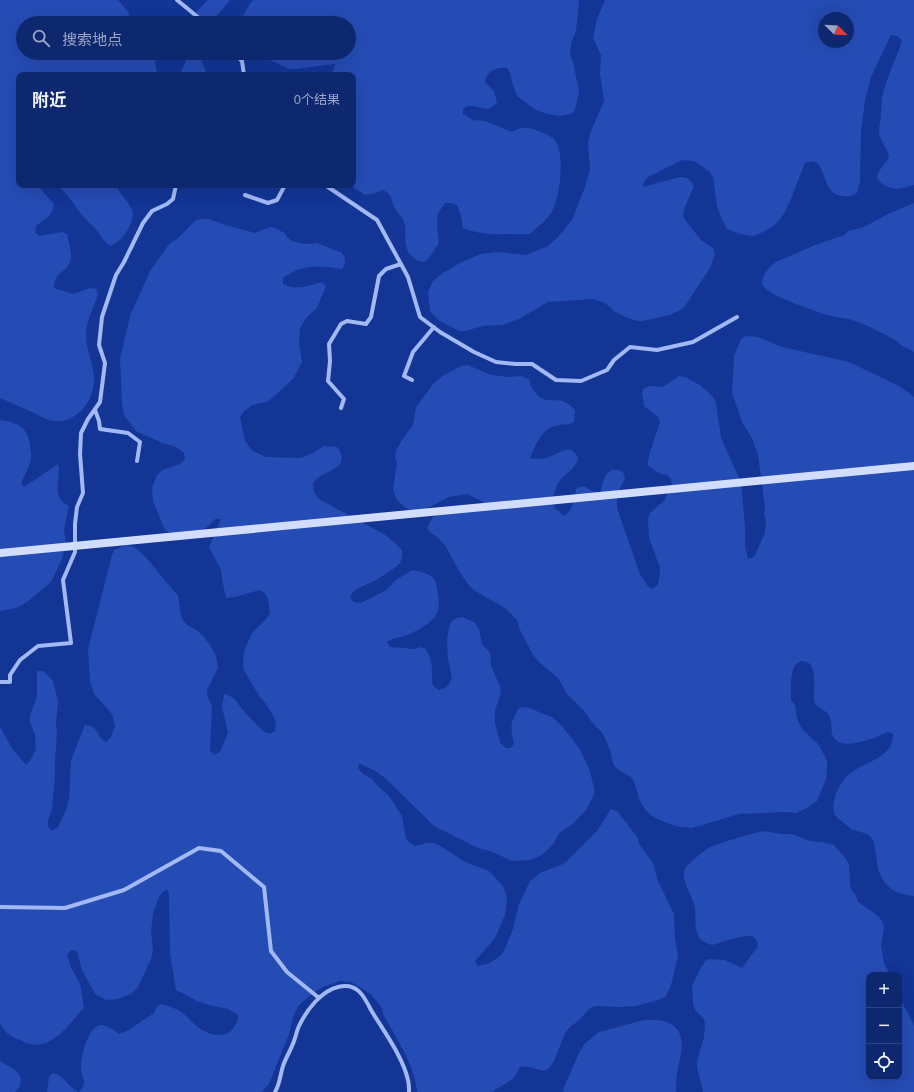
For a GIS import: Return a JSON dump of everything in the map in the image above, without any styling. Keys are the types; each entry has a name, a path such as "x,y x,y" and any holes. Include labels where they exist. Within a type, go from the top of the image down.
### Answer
{"street":[{"path":"177,0 196,16"},
{"path":"241,60 244,72"},
{"path":"0,682 10,682 10,675 20,660 38,646 71,643 63,580 75,552 76,512 83,493 80,454 81,433 100,402 105,363 99,345 102,317 116,275 124,262 143,222 152,211 167,204 173,198 175,188"},
{"path":"245,195 268,203 278,200 284,188"},
{"path":"329,188 377,220 408,277 420,317 474,352 496,362 532,364 556,380 581,381 607,370 614,360 630,347 657,350 693,342 737,318"},
{"path":"341,408 344,399 328,381 330,361 329,344 341,324 347,321 366,324 371,317 379,276 386,269 401,264"},
{"path":"412,380 404,376 413,352 434,327"},
{"path":"95,410 100,428 128,433 140,442 137,461"},
{"path":"0,553 914,466"},
{"path":"0,907 65,908 124,890 198,848 221,851 264,887 272,951 286,972 319,998"},
{"path":"275,1092 280,1083 282,1068 300,1024 319,998 333,988 340,986 353,987 365,998 403,1066 408,1080 409,1092"}],"shaded area":[{"path":"0,0 118,0 129,16 16,16 16,60 155,60 157,72 16,72 16,188 40,188 54,204 52,212 36,226 35,232 39,236 62,232 67,234 71,259 67,267 56,278 54,288 73,294 90,288 96,289 98,294 86,330 87,346 94,377 94,386 88,402 83,408 71,418 63,421 46,419 0,398"},
{"path":"208,0 230,0 216,16 195,16 195,13"},
{"path":"579,0 576,31 571,44 570,56 573,61 579,92 575,110 571,114 559,116 536,110 517,96 507,68 493,70 486,78 485,82 494,91 497,103 486,109 469,106 463,109 463,114 473,120 485,121 512,132 523,128 529,128 554,139 558,145 561,164 557,197 551,213 529,234 483,233 463,228 457,205 445,203 438,213 437,225 439,243 429,258 424,262 416,259 407,250 403,220 393,206 390,195 382,190 368,195 354,188 356,188 356,72 332,72 335,64 290,69 269,60 356,60 356,16 243,16 252,1"},
{"path":"605,0 914,0 914,185 893,188 881,183 877,177 879,171 889,158 879,132 882,98 902,40 897,36 891,35 871,77 865,100 861,132 860,181 857,193 852,196 842,196 835,193 829,188 818,164 812,161 805,163 788,206 776,224 754,236 740,234 727,229 721,217 717,206 713,177 710,172 694,161 682,160 648,177 644,182 643,187 680,177 685,177 694,186 683,215 685,220 701,240 713,248 715,254 710,268 681,310 670,315 637,321 614,311 605,303 593,299 548,302 519,319 502,325 483,326 465,331 459,331 438,320 430,311 428,292 433,281 458,264 480,254 497,252 526,255 548,246 572,220 585,187 590,169 588,143 591,131 604,101 600,74 601,55 593,38 597,19"},
{"path":"201,60 206,72 181,72 186,61"},
{"path":"61,188 118,188 133,213 131,222 124,236 110,246 103,240"},
{"path":"914,203 914,352 897,341 864,324 806,308 784,299 764,287 762,280 763,277 770,267 776,262 815,245 844,235 849,231 864,227 888,214"},
{"path":"208,219 255,233 270,227 275,228 286,234 286,236 292,241 304,244 317,243 342,253 345,258 345,264 342,269 318,266 304,268 290,273 283,278 283,284 292,287 302,287 321,282 326,286 317,308 307,317 300,328 299,343 302,362 293,379 271,399 266,402 252,405 243,412 240,417 245,441 253,451 266,457 301,458 324,446 337,447 341,457 340,464 319,477 314,482 313,489 319,499 387,536 402,550 400,563 376,580 357,589 352,593 350,598 354,602 361,603 386,590 396,580 412,570 428,574 436,583 439,607 436,615 429,623 419,629 387,642 390,647 415,649 421,647 426,649 431,660 433,686 439,690 445,688 452,678 448,659 447,640 449,627 452,621 463,617 475,623 479,629 482,644 490,653 491,665 500,687 501,693 495,710 495,722 501,744 506,748 511,748 514,743 511,728 514,717 519,708 530,708 552,717 561,725 580,749 590,771 594,794 586,810 574,823 559,833 554,843 542,855 530,860 512,861 490,851 478,848 434,826 385,778 359,763 358,768 362,773 372,779 389,796 402,816 406,839 410,843 415,846 427,843 439,845 465,862 489,871 503,886 507,898 505,915 495,938 475,961 478,966 490,963 504,951 513,929 519,904 530,881 540,873 563,864 568,860 597,831 611,809 617,811 638,838 639,844 653,863 658,881 674,914 675,939 678,956 671,985 666,996 661,999 636,1006 596,1006 590,1008 565,1033 554,1061 550,1067 545,1071 529,1067 520,1067 514,1078 492,1092 417,1092 416,1082 409,1062 383,1014 382,1008 371,994 351,982 340,981 323,987 299,1005 293,1017 289,1034 269,1084 262,1092 79,1092 84,1083 81,1064 86,1042 89,1035 98,1026 103,1025 119,1034 127,1031 154,1013 156,1008 161,1004 179,1011 196,1026 212,1034 226,1034 231,1031 237,1023 238,1015 228,1009 197,1001 176,990 170,953 169,895 167,889 159,897 153,913 151,931 153,951 151,959 138,987 131,994 118,999 106,1000 95,994 82,970 77,951 71,950 67,955 71,967 80,984 84,1007 64,1030 49,1041 41,1044 32,1044 10,1035 0,1024 0,727 13,750 26,765 30,761 36,749 35,735 30,722 30,716 37,696 37,671 44,671 53,681 58,702 55,775 52,809 48,820 48,826 52,831 58,827 66,810 69,799 71,760 85,725 93,727 100,737 106,742 111,737 115,726 112,714 94,694 90,681 88,649 114,550 126,545 134,547 144,555 178,596 183,620 187,625 198,631 203,636 216,656 218,668 207,690 207,695 212,706 210,750 214,755 220,752 228,733 222,707 224,694 235,699 242,709 263,731 270,734 275,731 276,724 274,717 253,686 244,670 243,664 244,651 252,633 270,613 268,599 265,593 260,590 226,598 221,570 209,547 221,519 215,519 206,528 187,535 174,535 164,528 153,501 152,488 157,475 162,470 180,464 185,459 184,453 174,446 162,443 136,431 124,415 122,403 120,359 130,316 150,271 170,243 177,239 196,220"},
{"path":"746,336 758,337 782,347 849,362 901,387 914,397 914,896 902,894 892,890 888,886 878,870 875,845 872,839 867,834 851,829 835,815 833,807 835,797 843,781 856,769 881,756 892,743 893,734 887,732 852,744 837,741 832,733 829,715 815,703 814,674 813,669 807,662 801,661 796,664 793,669 791,680 791,700 795,705 797,718 802,729 819,745 827,761 826,779 817,801 796,813 739,814 692,828 680,827 655,818 646,811 640,801 631,777 616,768 603,734 584,711 567,694 558,678 541,664 533,655 519,628 518,621 505,608 470,587 459,571 445,545 427,528 433,517 445,512 487,507 483,502 467,494 449,497 422,511 416,512 406,508 397,500 393,489 397,463 395,457 396,451 413,425 416,407 434,383 444,375 461,366 468,365 491,375 509,377 521,376 529,379 533,390 538,396 545,400 565,402 575,410 574,422 553,426 548,429 540,437 530,458 537,459 549,457 565,450 569,450 575,453 578,458 573,468 559,481 552,503 564,516 573,504 576,489 584,487 600,493 609,472 617,470 623,472 625,478 617,495 617,508 640,574 651,589 657,586 660,568 649,538 648,519 650,513 664,501 672,485 671,479 667,475 659,473 647,465 660,422 658,417 644,406 642,393 644,388 650,386 663,387 679,376 685,377 700,385 713,397 716,403 721,438 741,482 745,546 748,559 754,557 765,533 766,520 764,515 765,508 762,484 758,455 752,438 742,422 732,393 734,356 741,339"},
{"path":"0,420 17,424 25,430 29,440 31,457 21,483 24,487 58,464 59,498 69,506 64,530 66,544 62,559 51,582 27,602 16,608 0,611"},
{"path":"763,831 792,834 810,841 834,845 846,859 849,864 851,889 858,902 878,916 882,921 884,927 881,945 884,963 888,972 866,972 866,1080 902,1080 902,1002 914,1025 914,1092 703,1092 697,1061 704,1037 705,1025 704,1019 695,1010 693,1004 692,986 700,969 707,959 725,960 742,968 758,946 757,941 751,936 738,937 712,945 705,943 700,939 696,928 695,907 685,881 684,871 691,862 710,847"},
{"path":"644,1020 658,1020 672,1024 680,1035 682,1042 676,1092 562,1092 584,1044 599,1032"},
{"path":"0,1061 19,1074 21,1080 20,1086 15,1092 0,1092"},
{"path":"53,1073 63,1078 78,1092 47,1092 49,1077"}]}
